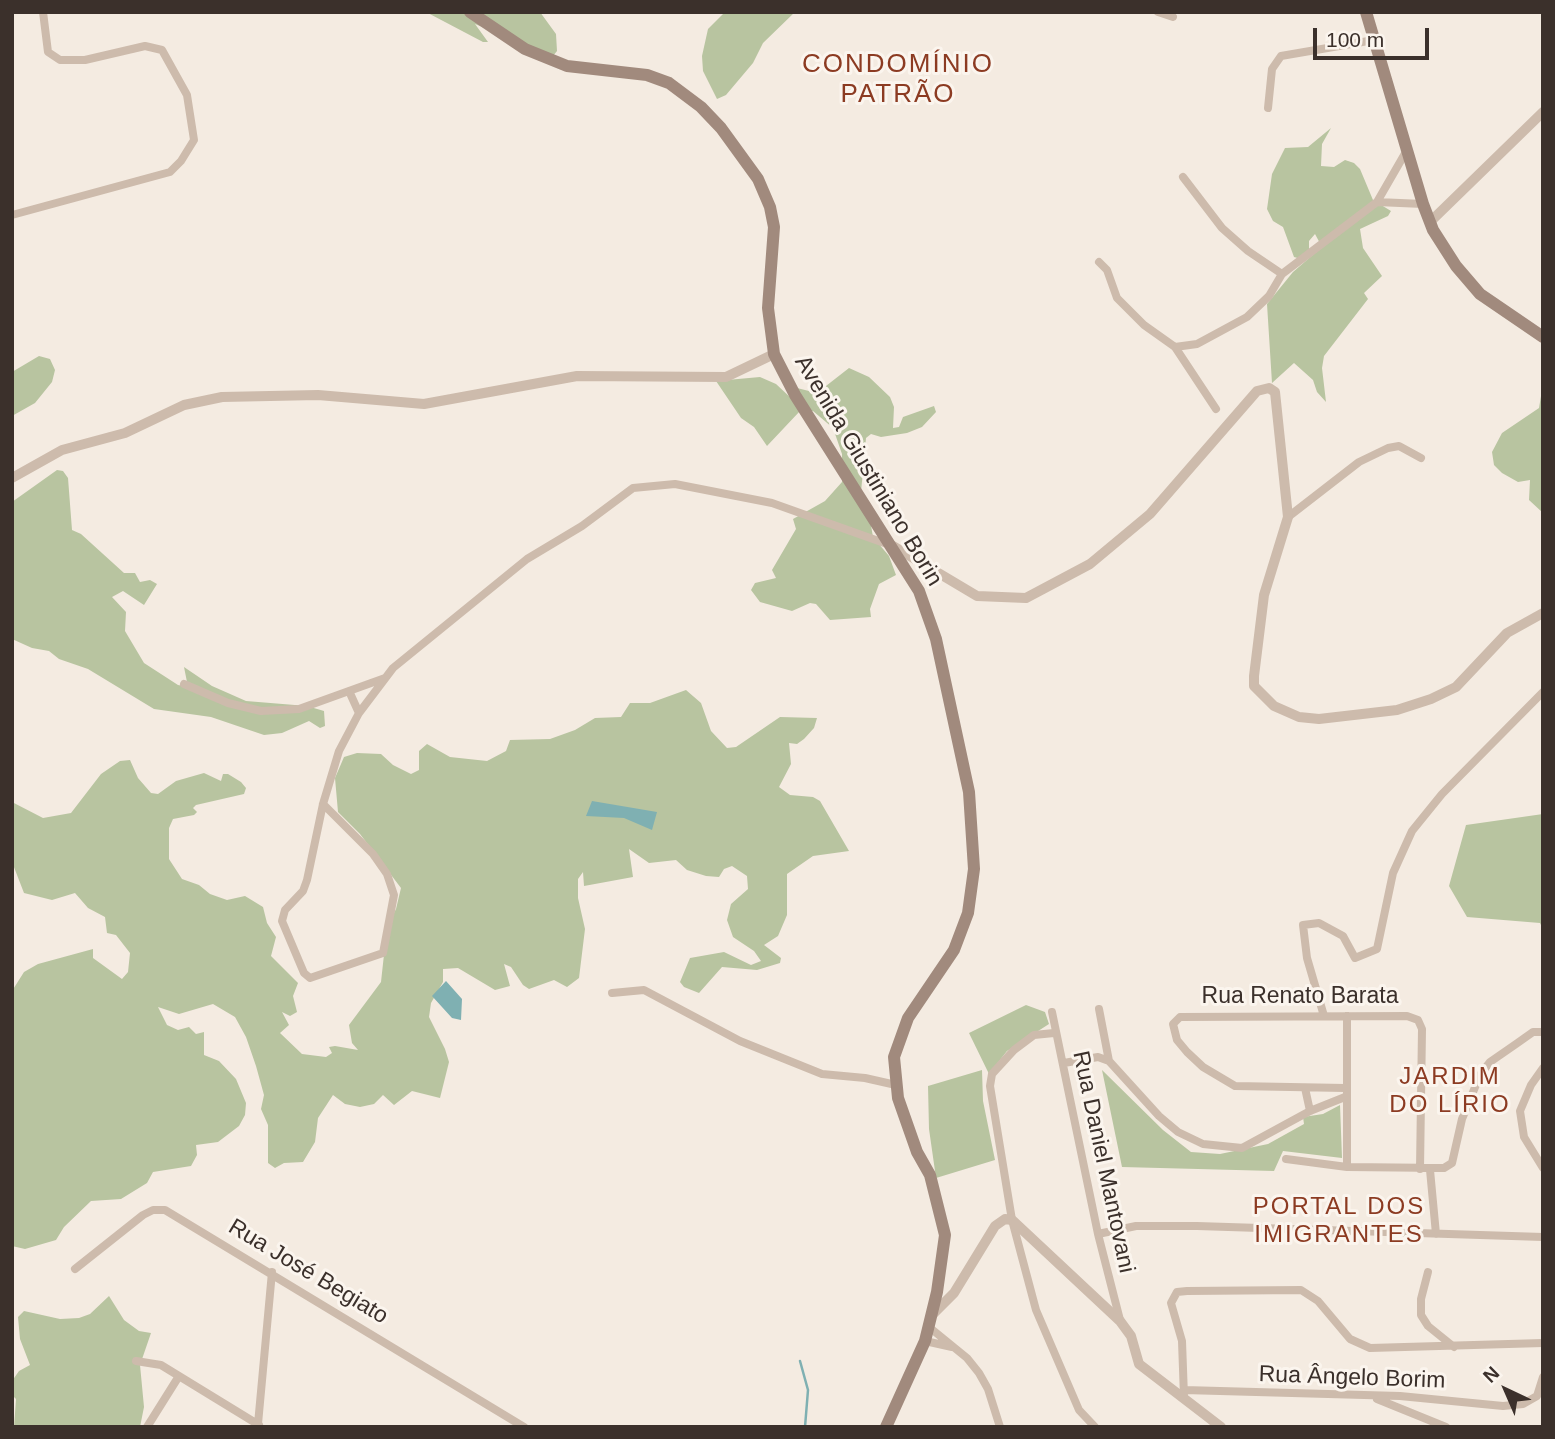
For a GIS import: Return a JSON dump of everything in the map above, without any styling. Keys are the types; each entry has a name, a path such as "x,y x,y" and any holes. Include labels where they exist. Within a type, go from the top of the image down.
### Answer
{"main road":[{"name":"Avenida Giustiniano Borin","path":"470,12 525,49 567,66 647,75 669,83 701,107 721,128 758,179 770,207 774,227 768,308 774,354 794,395 894,546 919,591 936,639 969,792 974,869 968,914 954,950 908,1018 894,1057 896,1085 917,1152 930,1175 945,1235 937,1292 925,1341 886,1427"},
{"path":"1366,12 1430,222 1456,265 1480,295 1543,337"}],"street":[{"path":"12,215 170,172 181,161 194,140 187,94 162,50 145,46 85,60 60,60 48,52 43,12"},
{"path":"1158,12 1173,17"},
{"path":"1268,108 1272,69 1281,56 1374,40"},
{"path":"1430,222 1543,112"},
{"path":"1175,347 1197,344 1247,317 1269,296 1282,274 1377,202 1406,150"},
{"path":"1183,177 1222,228 1248,251 1282,274"},
{"path":"1377,202 1423,204"},
{"path":"1099,262 1107,270 1117,298 1130,312 1175,347 1216,409"},
{"path":"1186,362 1197,344"},
{"path":"12,478 62,450 125,433 184,405 222,397 318,395 425,404 577,376 726,377 774,354"},
{"path":"323,804 373,854 392,884 394,895 383,953 318,978 310,978 304,973 282,921 285,910 303,891 323,804 339,751 359,713 385,678 478,597 633,488 676,484 772,503 894,546 977,596 1027,598 1090,564 1150,514 1257,391 1269,388 1275,392 1288,517 1264,596 1254,686 1274,706 1299,717 1350,717 1397,710 1431,699 1456,687 1507,633 1543,613"},
{"path":"1288,517 1359,461 1388,448 1399,446 1421,458"},
{"path":"184,684 228,703 261,710 299,709 385,678"},
{"path":"349,691 359,713"},
{"path":"1324,1016 1307,958 1303,925 1320,923 1343,936 1356,958 1377,949 1392,873 1412,831 1442,794 1543,692"},
{"path":"612,993 644,990 740,1041 822,1074 866,1078 896,1085"},
{"path":"1099,1009 1109,1061"},
{"name":"Rua Daniel Mantovani","path":"1052,1012 1054,1033 1064,1063 1098,1234 1120,1321"},
{"path":"1347,1016 1347,1167"},
{"name":"Rua Renato Barata","path":"1305,1088 1248,1088 1219,1078 1203,1067 1177,1040 1173,1024 1181,1017 1407,1016 1418,1020 1422,1029 1420,1169"},
{"path":"1286,1159 1347,1167 1430,1170 1444,1168 1452,1163 1473,1088 1490,1062 1533,1032 1543,1032"},
{"path":"1054,1033 1034,1035 1014,1049 992,1074 990,1086 1012,1220 1037,1310 1079,1410 1095,1427"},
{"path":"1064,1063 1098,1057 1109,1061 1159,1116 1178,1132 1203,1144 1242,1148 1345,1092"},
{"path":"1543,1068 1531,1084 1520,1111 1524,1137 1543,1168"},
{"path":"1310,1111 1305,1088 1345,1092"},
{"path":"1430,1170 1436,1234"},
{"name":"Rua José Begiato","path":"75,1269 143,1215 165,1210 272,1272 524,1427"},
{"path":"1000,1427 984,1381 931,1321 954,1293 995,1227 1005,1219 1012,1220 1120,1321 1131,1336 1139,1364 1184,1394 1221,1427"},
{"path":"1098,1234 1136,1226 1185,1226 1543,1237"},
{"path":"136,1361 161,1365 260,1426 272,1272"},
{"path":"1428,1272 1421,1299 1421,1315 1429,1326 1454,1347"},
{"path":"1184,1394 1182,1341 1171,1303 1177,1292 1301,1290 1318,1301 1350,1339 1359,1346 1370,1348 1543,1343"},
{"path":"937,1292 954,1293"},
{"path":"925,1341 955,1348"},
{"path":"147,1427 179,1376"},
{"name":"Rua Ângelo Borim","path":"1184,1394 1374,1398 1400,1396 1503,1406 1522,1404 1537,1396 1543,1377"},
{"path":"1374,1398 1446,1427"}],"green space":[{"path":"426,12 540,12 556,34 557,51 553,56 475,24 488,42 483,42"},
{"path":"725,12 795,12 763,43 753,63 726,95 717,99 703,71 702,56 708,29"},
{"path":"1331,128 1322,144 1321,166 1334,167 1345,160 1354,163 1360,169 1373,200 1391,211 1388,216 1360,229 1363,248 1382,276 1364,293 1368,299 1324,356 1322,368 1326,402 1317,392 1313,380 1294,363 1272,383 1267,304 1293,272 1322,247 1315,234 1309,241 1309,251 1301,259 1294,257 1283,227 1273,221 1267,209 1272,174 1285,148 1308,147"},
{"path":"39,356 50,359 55,370 52,382 35,403 12,416 12,372"},
{"path":"849,368 869,377 890,397 894,407 893,428 899,427 903,417 934,406 936,412 922,427 907,433 881,437 871,434 866,438 861,492 868,508 873,537 889,556 896,575 879,584 870,609 871,617 830,620 816,604 810,603 792,611 760,602 751,590 755,583 776,578 772,570 796,529 793,519 825,501 842,482 842,454 833,428 813,411 800,411 767,446 754,427 741,418 716,381 760,377 776,384 792,399 793,387 817,393"},
{"path":"1543,384 1543,513 1529,500 1530,480 1518,482 1502,473 1494,465 1492,452 1502,433 1539,408"},
{"path":"57,470 63,471 68,478 72,530 81,534 124,573 135,573 140,582 150,580 157,584 144,605 123,591 112,597 126,612 125,631 144,663 178,685 188,687 184,667 212,686 246,701 307,706 324,711 325,726 320,728 309,721 282,733 264,735 211,717 154,709 88,669 59,659 49,651 32,648 12,639 12,502"},
{"path":"686,690 701,703 711,731 727,748 736,747 780,717 817,718 814,728 804,739 797,744 789,743 791,764 779,787 790,795 813,797 820,801 849,851 813,856 787,874 787,915 778,936 764,945 781,958 780,963 757,970 722,967 699,993 684,987 680,982 690,958 724,952 751,965 761,961 754,951 733,937 727,920 731,904 748,889 747,876 732,866 724,869 719,877 687,870 676,860 649,863 629,849 633,877 584,886 583,872 578,879 578,898 585,929 579,978 567,987 554,980 529,989 523,985 511,967 504,964 510,986 495,990 458,968 443,969 443,982 431,1003 429,1017 449,1062 440,1098 412,1091 394,1105 383,1095 374,1104 360,1107 345,1104 333,1095 318,1118 315,1142 303,1162 284,1163 275,1168 268,1163 268,1125 261,1109 264,1095 246,1037 235,1017 213,1004 179,1014 158,1007 167,1025 178,1030 189,1027 196,1034 204,1032 204,1055 219,1061 236,1079 246,1103 245,1115 239,1126 218,1142 196,1145 197,1155 191,1166 153,1172 147,1183 121,1199 91,1201 64,1227 56,1240 25,1249 12,1246 12,991 24,972 38,964 93,949 93,958 122,979 128,972 130,953 116,935 107,933 105,917 88,908 75,893 52,900 24,893 12,862 12,802 43,818 71,813 101,774 120,761 130,760 138,778 151,793 158,794 176,781 204,773 221,781 223,774 228,774 241,782 246,788 244,794 196,805 193,808 197,812 194,815 173,819 169,828 169,859 182,879 199,885 210,894 227,900 245,896 263,907 267,923 276,937 271,956 298,983 293,996 297,1012 290,1016 282,1012 289,1025 280,1033 302,1054 326,1057 332,1053 329,1047 358,1050 352,1043 349,1025 381,982 387,927 396,909 401,888 360,834 338,812 335,778 344,757 357,753 381,754 393,765 411,774 419,770 419,751 427,744 450,757 487,761 506,751 510,740 550,739 575,730 595,718 621,717 630,703 650,703"},
{"path":"1543,814 1543,929 1540,923 1467,917 1449,886 1466,825"},
{"path":"1026,1005 1045,1012 1049,1024 1007,1051 989,1074 969,1033"},
{"path":"982,1070 983,1101 995,1160 936,1178 929,1129 928,1086"},
{"path":"1102,1070 1163,1130 1191,1152 1220,1154 1268,1144 1304,1124 1303,1117 1323,1114 1340,1105 1342,1158 1283,1151 1274,1171 1122,1167"},
{"path":"109,1296 124,1320 139,1331 151,1333 140,1365 144,1407 140,1427 14,1427 16,1399 12,1395 12,1381 19,1371 30,1365 20,1339 18,1317 24,1311 60,1319 79,1318 90,1314"}],"water":[{"path":"592,801 657,812 652,830 624,818 586,816"},
{"path":"446,981 462,999 461,1020 452,1018 432,996"}],"waterway":[{"path":"800,1361 808,1390 805,1427"}],"district":[{"name":"CONDOMÍNIO PATRÃO","path":"898,80"},
{"name":"JARDIM DO LÍRIO","path":"1450,1091"},
{"name":"PORTAL DOS IMIGRANTES","path":"1339,1221"}]}
